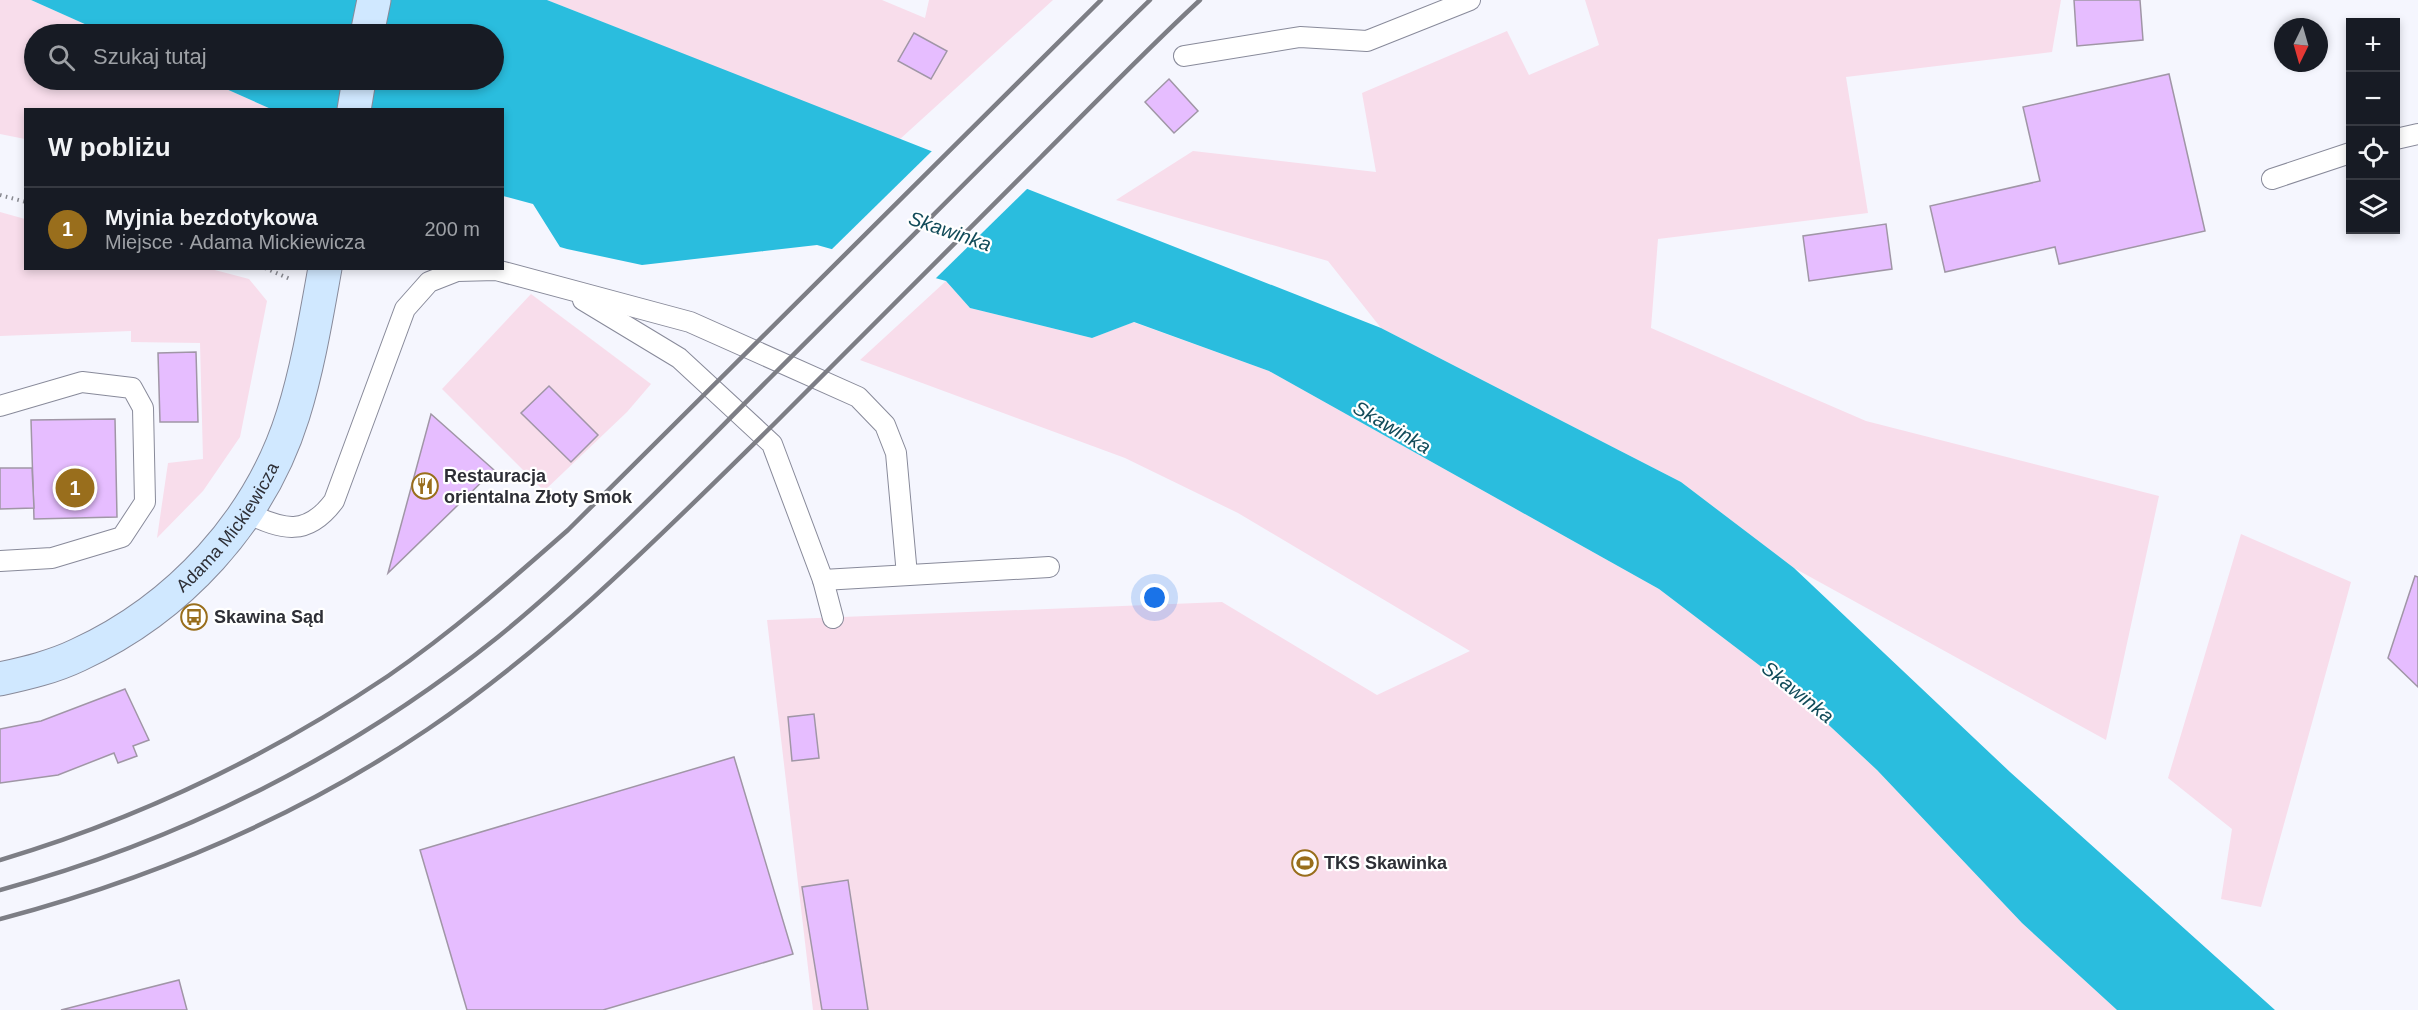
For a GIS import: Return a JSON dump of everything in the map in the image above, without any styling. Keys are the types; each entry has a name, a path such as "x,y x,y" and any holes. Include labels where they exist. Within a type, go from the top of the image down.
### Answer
{"main road":[{"path":"370,24 374,0"},
{"path":"354,108 357,90"},
{"name":"Adama Mickiewicza","path":"0,679 53,665 78,655 134,622 183,586 247,513 276,459 293,416 309,356 311,275"}],"lane":[{"path":"1184,56 1300,37 1367,41 1470,0"},
{"path":"2400,138 2418,134"},
{"path":"2272,179 2346,154"},
{"path":"247,513 273,525 293,527 310,524 324,514 334,501 405,309 429,282 457,271 496,270 690,322 858,397 885,425 896,453 907,575"},
{"path":"562,288 679,358 772,444 823,580 833,618"},
{"path":"0,406 82,382 132,388 143,408 145,502 122,537 52,558 0,561"},
{"path":"823,580 1049,567"}],"path":[{"path":"0,195 24,201"},
{"path":"278,270 311,275"}],"shaded area":[{"path":"0,0 31,0 85,24 24,24 24,90 228,90 269,108 24,108 24,139 0,134"},
{"path":"547,0 882,0 925,18 929,0 1053,0 899,140"},
{"path":"1585,0 2061,0 2052,52 1846,77 1868,213 1658,239 1651,328 1866,421 2159,496 2106,740 1794,568 1681,482 1381,328 1328,261 1116,200 1193,151 1376,172 1362,93 1507,31 1529,75 1599,45"},
{"path":"0,212 24,219 24,270 215,270 249,279 267,301 240,437 203,491 157,538 168,463 203,459 200,343 131,342 131,331 0,336"},
{"name":"TKS Skawinka","path":"946,281 970,308 1092,338 1133,322 1269,371 1659,589 1788,687 1877,770 2022,923 2117,1010 813,1010 767,620 1222,602 1377,695 1470,651 1238,513 1125,458 860,360"},
{"path":"531,294 651,384 627,412 544,491 442,389"},
{"path":"2241,534 2351,582 2261,907 2221,899 2232,829 2168,778"}],"water":[{"name":"Skawinka","path":"31,0 547,0 1381,328 1681,482 1794,568 2010,772 2275,1010 2117,1010 2022,923 1877,770 1788,687 1659,589 1269,371 1134,322 1092,338 970,308 946,281 817,245 642,265 567,249 560,247 533,204 504,196 504,108 269,108 228,90 504,90 504,24 85,24"}],"pier":[{"path":"933,150 1028,188 934,280 829,252"}],"building":[{"path":"2074,0 2140,0 2143,40 2077,46"},
{"path":"914,33 947,51 931,79 898,61"},
{"path":"2169,74 2205,231 2059,264 2055,247 1945,272 1930,206 2040,181 2023,107"},
{"path":"1169,79 1198,111 1174,133 1145,102"},
{"path":"1886,224 1892,269 1809,281 1803,236"},
{"path":"196,352 198,422 160,422 158,353"},
{"path":"549,386 598,435 571,462 521,413"},
{"path":"431,414 494,470 388,573"},
{"path":"115,419 117,517 34,519 31,420"},
{"path":"0,468 32,468 34,508 0,509"},
{"path":"2415,576 2418,577 2418,687 2388,658"},
{"path":"125,689 149,740 133,746 137,756 118,763 114,753 58,775 0,783 0,729 41,721"},
{"path":"814,714 819,758 792,761 788,717"},
{"path":"734,757 793,954 603,1010 467,1010 420,850"},
{"path":"848,880 868,1010 822,1010 802,887"},
{"path":"179,980 187,1010 61,1010"}],"railway":[{"path":"0,860 51,844 152,805 249,759 343,705 435,642 568,530 1101,0"},
{"path":"0,890 67,870 134,846 262,789 324,756 384,719 498,637 570,575 638,510 1150,0"},
{"path":"0,919 56,903 168,865 275,817 378,761 428,729 521,660 650,545 1200,0"}],"place":[{"name":"Restauracja orientalna Złoty Smok","path":"425,486"},
{"name":"Myjnia bezdotykowa","path":"75,488"},
{"name":"Skawina Sąd","path":"194,617"},
{"name":"TKS Skawinka","path":"1305,863"}]}
